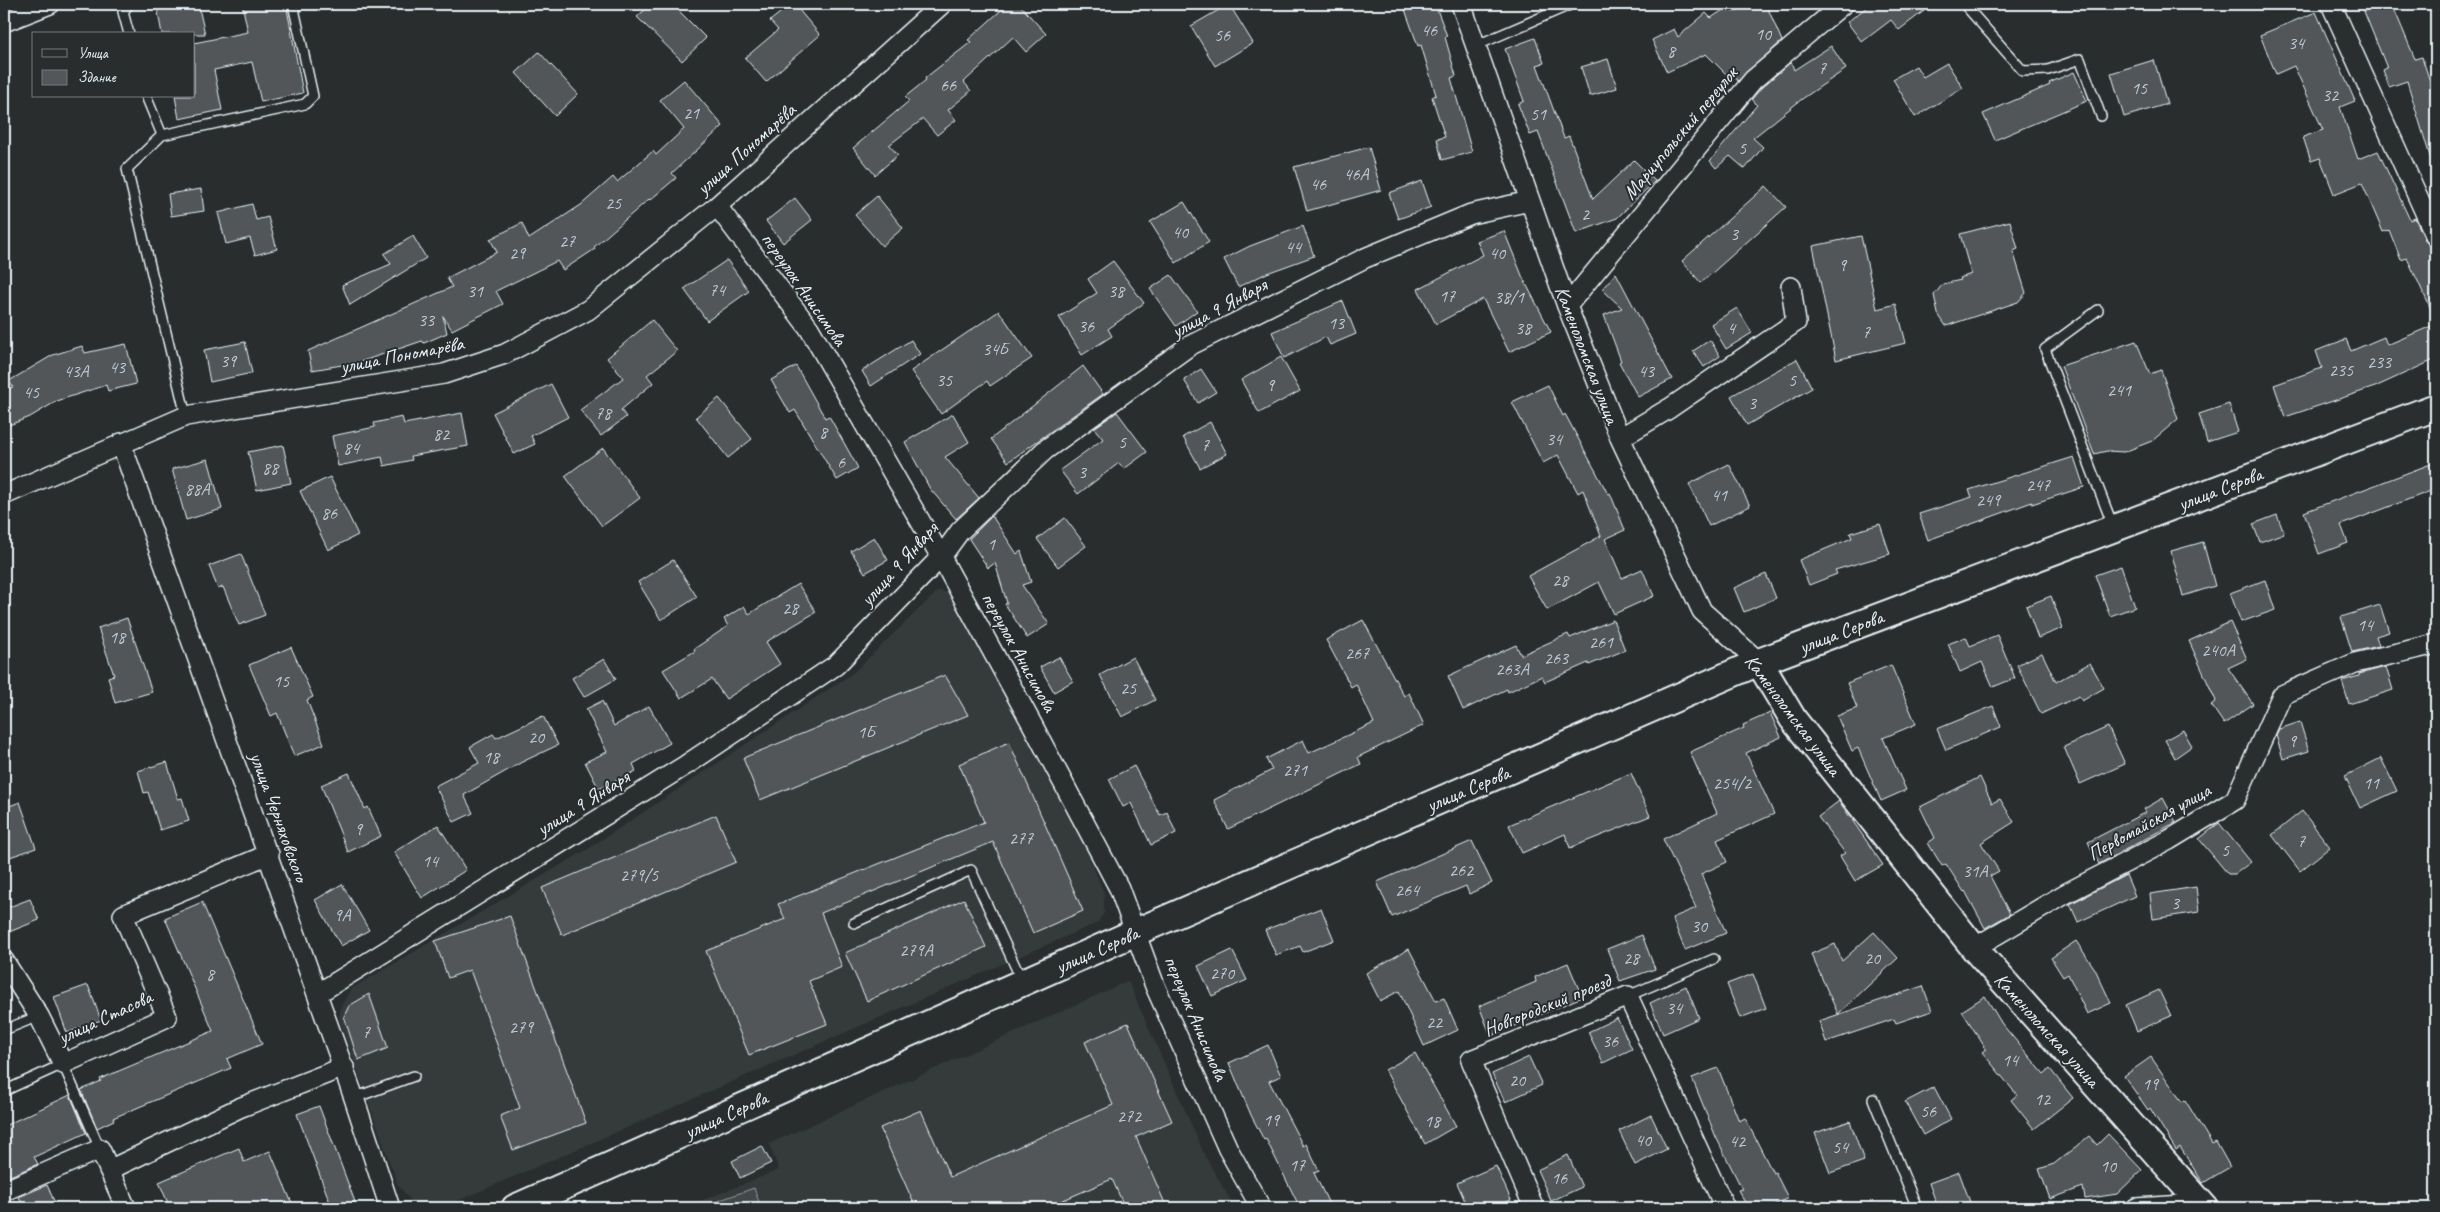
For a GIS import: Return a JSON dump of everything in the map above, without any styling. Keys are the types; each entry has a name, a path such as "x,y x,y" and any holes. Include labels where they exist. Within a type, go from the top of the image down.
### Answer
{"main road":[{"name":"улица Серова","path":"515,1208 1136,932 1759,662 2436,407"},
{"name":"Каменоломская улица","path":"1759,662 1793,719 1974,948 2203,1206"}],"street":[{"path":"4,22 50,4"},
{"name":"улица Пономарёва","path":"4,495 186,416 444,374 505,354 588,310 717,206 942,4"},
{"name":"Каменоломская улица","path":"1461,4 1567,306 1620,438 1702,611 1759,662"},
{"name":"Мариупольский переулок","path":"1567,306 1753,80 1843,4"},
{"path":"2331,4 2436,237"},
{"name":"улица 9 Января","path":"317,994 686,765 836,665 941,557 960,531 1045,450 1189,346 1365,258 1472,214 1530,201"},
{"name":"переулок Анисимова","path":"717,206 809,328 941,557 1119,888 1155,986 1228,1149 1260,1208"},
{"path":"1620,438 1670,408 1796,322 1791,287"},
{"name":"улица Черняховского","path":"121,443 344,1067 390,1208"},
{"name":"Первомайская улица","path":"1974,948 2065,894 2169,840 2236,800 2282,695 2355,663 2436,644"},
{"name":"улица Стасова","path":"4,961 39,1016 63,1064 167,1017 123,915 269,854"},
{"name":"Новгородский проезд","path":"1534,1208 1471,1060 1628,996 1725,1208"},
{"path":"109,1170 239,1108 344,1067"},
{"path":"4,1192 100,1149 126,1208"},
{"path":"2136,1208 2203,1206"}],"lane":[{"path":"128,32 123,12 129,4"},
{"path":"186,416 126,169 162,135 305,104 313,96 293,4"},
{"path":"1475,46 1572,4"},
{"path":"1964,4 2024,71 2048,70 2080,59 2101,116"},
{"path":"147,98 162,135"},
{"path":"2098,310 2045,349 2114,529"},
{"path":"854,923 971,870 1023,983"},
{"path":"1628,996 1714,959"},
{"path":"4,1030 39,1016"},
{"path":"4,1091 63,1064 100,1149"},
{"path":"354,1098 414,1076"},
{"path":"1873,1099 1917,1208"}],"shaded area":[{"path":"938,591 952,593 1083,842 1104,893 1104,913 1097,923 446,1206 416,1207 398,1185 339,1019 341,1006 351,989 588,849 853,673"},
{"path":"1128,981 1206,1158 1235,1208 683,1208 779,1170 769,1144"},
{"path":"754,1188 761,1208 710,1208 709,1204"}],"building":[{"path":"172,4 198,4 205,34 195,34 195,32 162,32 157,7"},
{"path":"242,4 286,4 303,93 261,102 252,62 214,70 222,110 179,119 175,98 195,98 195,43 248,32"},
{"path":"651,4 672,4 706,38 682,61 637,17"},
{"path":"791,4 794,4 820,35 766,82 745,58 778,30 770,21"},
{"path":"1008,4 1019,4 1046,34 1026,52 1013,37 964,82 971,91 948,110 956,120 937,135 923,119 889,145 898,155 875,175 853,148 909,101 905,97 926,80 925,78 971,42 968,40"},
{"path":"1229,4 1253,43 1215,66 1191,26"},
{"path":"1403,4 1435,4 1447,36 1445,37 1456,76 1451,78 1472,152 1442,160 1437,139 1445,137 1432,97 1436,95 1421,45 1418,46"},
{"path":"1753,4 1766,4 1782,41 1738,81 1734,76 1731,79 1706,54 1667,72 1652,40 1674,29 1678,37 1706,13 1711,18 1729,6 1733,12"},
{"path":"1871,4 1933,4 1899,30 1891,20 1862,42 1847,22"},
{"path":"2377,4 2392,4 2415,59 2422,57 2436,100 2436,162 2432,163 2407,81 2389,87 2383,70 2387,68 2363,9"},
{"path":"2316,12 2355,101 2340,107 2358,159 2378,151 2410,220 2415,218 2426,242 2436,248 2436,320 2407,258 2401,260 2389,230 2383,232 2362,183 2334,194 2320,158 2311,161 2303,137 2323,130 2294,66 2276,74 2260,35"},
{"path":"1535,38 1544,63 1537,65 1564,138 1569,136 1593,199 1634,160 1655,181 1617,218 1576,233 1538,132 1530,135 1518,104 1524,101 1505,49"},
{"path":"1831,46 1846,69 1802,99 1753,138 1763,147 1745,169 1730,156 1716,168 1710,161 1757,105 1752,99 1761,88 1791,62 1794,70"},
{"path":"539,52 578,94 555,116 516,73"},
{"path":"1608,59 1617,88 1590,96 1581,67"},
{"path":"2154,60 2167,104 2124,117 2111,73"},
{"path":"1947,63 1963,88 1915,117 1893,79 1916,66 1923,77"},
{"path":"2074,72 2087,101 1995,140 1983,114 2050,85 2049,83"},
{"path":"684,80 723,126 672,173 676,178 594,247 595,249 563,270 557,261 496,291 503,304 452,330 443,316 447,333 424,343 422,341 360,362 312,370 308,351 452,287 447,278 497,252 490,239 522,223 529,239 581,205 613,177 617,182 653,151 656,155 684,129 660,100"},
{"path":"1369,147 1381,190 1307,211 1294,167"},
{"path":"1422,181 1431,207 1398,219 1389,193"},
{"path":"1766,186 1786,207 1701,283 1682,261"},
{"path":"201,189 204,211 171,216 168,194"},
{"path":"877,196 903,228 882,246 855,215"},
{"path":"795,198 812,220 783,243 766,221"},
{"path":"1184,202 1209,242 1176,263 1150,222"},
{"path":"252,204 256,220 268,217 277,249 255,255 250,238 226,244 218,213"},
{"path":"2010,221 2018,249 2013,251 2026,293 2018,302 1946,326 1938,314 1934,295 1943,284 1961,280 1960,278 1971,274 1960,234"},
{"path":"1303,226 1314,256 1267,273 1238,287 1224,259 1250,246"},
{"path":"1504,231 1523,278 1551,332 1509,352 1483,299 1436,324 1418,289 1483,255 1477,241"},
{"path":"413,236 426,258 350,305 342,285 391,264 384,254"},
{"path":"1861,236 1877,309 1896,304 1906,343 1836,360 1813,246"},
{"path":"727,260 749,291 707,321 684,289"},
{"path":"1113,261 1144,303 1108,329 1112,336 1082,355 1059,317 1097,293 1088,279"},
{"path":"1616,273 1672,379 1638,397 1619,362 1621,361 1604,315 1622,308 1602,289"},
{"path":"1171,275 1197,311 1176,326 1150,289"},
{"path":"1343,301 1356,334 1330,345 1326,337 1284,358 1272,332"},
{"path":"1737,308 1752,333 1726,349 1711,324"},
{"path":"999,311 1032,358 990,386 987,381 941,414 911,371"},
{"path":"652,320 677,351 647,375 653,383 621,410 626,417 601,436 580,410 623,378 607,358"},
{"path":"2436,324 2436,359 2375,387 2285,417 2274,385 2322,368 2316,351 2346,339 2351,351 2384,337 2387,345"},
{"path":"911,340 920,354 871,386 862,371"},
{"path":"1710,340 1720,356 1704,367 1693,351"},
{"path":"2136,341 2150,374 2161,370 2178,419 2152,441 2124,452 2107,451 2094,454 2061,366"},
{"path":"245,342 252,373 210,382 204,350"},
{"path":"126,344 136,384 108,391 106,385 57,401 30,417 4,427 4,390 13,387 9,381 53,355 82,346 85,353"},
{"path":"1281,357 1300,391 1259,413 1241,380"},
{"path":"1797,359 1812,388 1747,425 1731,396"},
{"path":"796,366 825,418 829,416 858,468 837,480 795,410 790,413 771,380"},
{"path":"1083,366 1103,394 1008,462 991,439"},
{"path":"1201,369 1216,392 1198,403 1184,380"},
{"path":"551,384 568,417 531,436 535,444 514,454 493,413"},
{"path":"1548,385 1563,416 1565,414 1608,494 1610,493 1625,530 1605,539 1622,578 1642,569 1654,596 1614,614 1599,582 1547,610 1528,576 1601,536 1583,490 1578,493 1558,455 1543,463 1512,402"},
{"path":"719,398 752,439 728,458 696,417"},
{"path":"2229,404 2238,432 2207,442 2199,414"},
{"path":"1117,412 1147,452 1124,469 1119,463 1078,494 1060,470 1103,439 1094,428"},
{"path":"462,413 468,446 411,456 412,460 384,466 382,457 338,466 332,436 375,427 374,423 402,417 404,424"},
{"path":"953,414 969,442 945,457 979,498 956,519 930,489 905,442"},
{"path":"1210,422 1227,454 1200,468 1183,437"},
{"path":"283,445 291,483 257,490 248,452"},
{"path":"603,448 640,498 602,526 565,476"},
{"path":"2074,457 2084,487 2032,504 2032,502 1928,540 1919,514 1972,497 1969,490"},
{"path":"208,459 222,509 186,520 172,469"},
{"path":"2436,462 2436,489 2341,525 2348,543 2319,554 2304,512"},
{"path":"1729,464 1750,506 1709,526 1689,484"},
{"path":"330,477 358,535 328,550 300,491"},
{"path":"2277,515 2284,533 2260,542 2253,524"},
{"path":"992,516 1017,554 1021,551 1031,582 1022,585 1049,624 1027,638 1005,604 1007,603 995,563 988,568 969,539"},
{"path":"1065,518 1086,546 1058,567 1037,539"},
{"path":"1880,524 1890,554 1835,570 1837,574 1809,585 1799,560 1852,538 1850,533"},
{"path":"874,537 888,560 865,573 851,551"},
{"path":"2203,542 2215,586 2183,596 2171,551"},
{"path":"241,554 265,615 239,625 223,587 218,589 209,566"},
{"path":"673,560 697,597 661,620 638,582"},
{"path":"2121,566 2135,607 2110,616 2095,575"},
{"path":"1766,574 1776,598 1744,612 1734,588"},
{"path":"2265,580 2275,610 2241,622 2230,593"},
{"path":"798,584 816,612 766,642 780,664 726,699 712,679 681,698 663,670 695,651 694,649 728,626 724,619 744,606 749,614"},
{"path":"2051,596 2063,628 2038,638 2026,606"},
{"path":"2380,605 2389,632 2376,636 2379,646 2352,652 2341,617"},
{"path":"127,618 152,692 115,703 108,677 114,675 98,628"},
{"path":"1363,620 1404,696 1409,693 1424,725 1358,757 1361,764 1228,829 1214,800 1272,770 1266,759 1303,740 1309,753 1374,723 1356,684 1351,687 1326,640"},
{"path":"1613,620 1625,650 1589,665 1588,663 1545,682 1542,676 1508,692 1507,689 1463,710 1448,676 1516,645 1521,655 1568,634 1570,638"},
{"path":"2230,622 2247,659 2228,668 2253,704 2224,724 2211,705 2216,701 2189,641"},
{"path":"1997,635 2015,678 1993,687 1982,662 1960,672 1948,644 1966,637 1970,646"},
{"path":"291,647 313,697 307,700 324,744 294,756 277,713 271,716 249,665"},
{"path":"2042,653 2056,682 2090,663 2104,688 2082,701 2079,696 2041,714 2017,665"},
{"path":"1059,657 1073,681 1054,692 1040,667"},
{"path":"1133,657 1155,700 1122,717 1100,675"},
{"path":"604,659 616,679 584,697 572,678"},
{"path":"1891,665 1916,724 1883,738 1906,790 1881,801 1858,748 1852,751 1837,716 1857,708 1847,683"},
{"path":"2386,667 2393,690 2349,704 2342,681 2359,676 2359,674"},
{"path":"945,675 968,715 760,800 743,758"},
{"path":"602,701 614,726 649,706 670,743 633,764 636,771 599,789 585,762 607,752 586,709"},
{"path":"1993,706 2001,727 1946,750 1937,729"},
{"path":"1770,713 1781,737 1746,753 1774,814 1717,840 1727,862 1701,874 1726,933 1685,950 1672,918 1696,908 1663,839 1717,813 1690,752 1744,728 1743,725"},
{"path":"543,716 558,745 522,762 464,795 473,813 454,822 435,786 479,763 470,747 493,734 496,738"},
{"path":"2300,722 2309,751 2283,759 2276,735 2279,729"},
{"path":"2108,727 2125,764 2080,784 2064,747"},
{"path":"2183,730 2192,746 2175,758 2165,740"},
{"path":"1009,742 1083,911 1033,933 993,842 821,913 842,967 809,981 827,1024 749,1055 706,951 785,919 778,904 984,822 959,764"},
{"path":"2381,758 2397,791 2360,808 2345,776"},
{"path":"167,762 178,799 182,798 189,821 160,830 148,792 144,793 138,771"},
{"path":"1134,766 1160,815 1167,812 1176,833 1151,845 1131,803 1123,807 1109,779"},
{"path":"349,773 365,809 368,807 381,836 348,852 321,785"},
{"path":"1631,773 1650,816 1570,848 1565,834 1522,853 1509,825"},
{"path":"1980,777 1992,803 2000,799 2014,822 1981,843 1999,871 1990,876 2010,914 1985,928 1965,891 1946,864 1942,866 1928,843 1935,838 1920,807"},
{"path":"2163,798 2176,822 2099,864 2088,842 2146,812 2144,809"},
{"path":"1839,801 1883,865 1855,881 1840,856 1845,853 1818,817"},
{"path":"20,802 36,848 4,859 4,808"},
{"path":"2302,811 2330,847 2300,871 2272,835"},
{"path":"716,815 736,862 562,935 542,888"},
{"path":"2219,823 2251,862 2235,874 2228,874 2199,839"},
{"path":"438,825 466,870 422,898 394,852"},
{"path":"1472,841 1492,883 1469,894 1466,886 1392,917 1377,882"},
{"path":"2126,875 2135,896 2078,922 2070,904"},
{"path":"342,884 369,930 341,946 315,900"},
{"path":"2196,887 2199,912 2153,919 2150,894"},
{"path":"30,899 39,920 4,934 4,909"},
{"path":"964,899 986,947 867,1001 845,953"},
{"path":"202,902 262,1044 227,1059 231,1068 113,1118 114,1120 97,1128 81,1090 101,1081 100,1079 213,1031 165,918"},
{"path":"1321,908 1334,940 1303,952 1300,946 1276,955 1265,930"},
{"path":"510,916 586,1123 513,1150 500,1116 520,1108 470,970 448,978 435,941"},
{"path":"1874,932 1898,958 1838,1014 1811,954 1835,944 1842,961"},
{"path":"1642,935 1655,969 1620,981 1607,949"},
{"path":"2076,941 2095,969 2111,1003 2087,1014 2068,974 2063,977 2051,958"},
{"path":"1409,949 1436,1001 1444,998 1458,1030 1424,1046 1399,991 1380,1001 1366,973"},
{"path":"1232,950 1247,980 1212,996 1198,966"},
{"path":"1568,963 1582,997 1491,1036 1479,1006 1536,982 1535,977"},
{"path":"1753,974 1766,1008 1740,1018 1727,984"},
{"path":"88,985 101,1020 67,1033 54,997"},
{"path":"1686,986 1699,1018 1663,1034 1650,1003"},
{"path":"1923,986 1932,1011 1896,1023 1894,1019 1826,1042 1819,1021"},
{"path":"2159,990 2171,1016 2137,1031 2126,1005"},
{"path":"369,994 388,1048 358,1060 344,1016 349,1006"},
{"path":"1985,996 2002,1024 2044,1074 2050,1069 2073,1098 2034,1129 2011,1100 2017,1095 1982,1052 1986,1049 1962,1011"},
{"path":"1617,1018 1632,1049 1603,1063 1588,1032"},
{"path":"1128,1023 1172,1121 1136,1137 1167,1208 1125,1208 1112,1179 1045,1208 916,1208 880,1128 921,1110 950,1177 1113,1105 1085,1042"},
{"path":"1268,1045 1281,1076 1269,1081 1303,1146 1306,1144 1319,1171 1314,1173 1331,1208 1300,1208 1266,1139 1264,1140 1251,1115 1229,1063"},
{"path":"1415,1053 1456,1126 1425,1144 1385,1070"},
{"path":"1529,1057 1542,1085 1505,1102 1492,1074"},
{"path":"2151,1057 2182,1102 2185,1100 2212,1144 2216,1142 2230,1167 2203,1183 2180,1147 2176,1150 2150,1108 2148,1110 2124,1076"},
{"path":"1718,1068 1739,1121 1745,1118 1788,1198 1769,1208 1748,1208 1738,1190 1742,1189 1716,1137 1692,1078"},
{"path":"1934,1087 1951,1119 1923,1135 1905,1102"},
{"path":"70,1095 86,1133 34,1157 38,1164 10,1176 4,1163 4,1126"},
{"path":"319,1106 355,1202 338,1208 332,1208 297,1114"},
{"path":"1651,1115 1667,1149 1635,1165 1619,1131"},
{"path":"1850,1121 1864,1161 1830,1173 1815,1133"},
{"path":"2108,1134 2142,1170 2117,1194 2085,1199 2083,1187 2050,1199 2039,1169 2054,1164 2089,1136 2097,1145"},
{"path":"762,1146 771,1163 740,1178 732,1161"},
{"path":"239,1148 244,1162 270,1151 294,1208 170,1208 159,1182"},
{"path":"1568,1155 1582,1187 1551,1201 1537,1170"},
{"path":"1496,1166 1511,1200 1494,1208 1468,1208 1457,1183"},
{"path":"1959,1172 1970,1202 1954,1208 1938,1208 1929,1183"},
{"path":"47,1185 55,1203 42,1208 24,1208 19,1197"}]}
